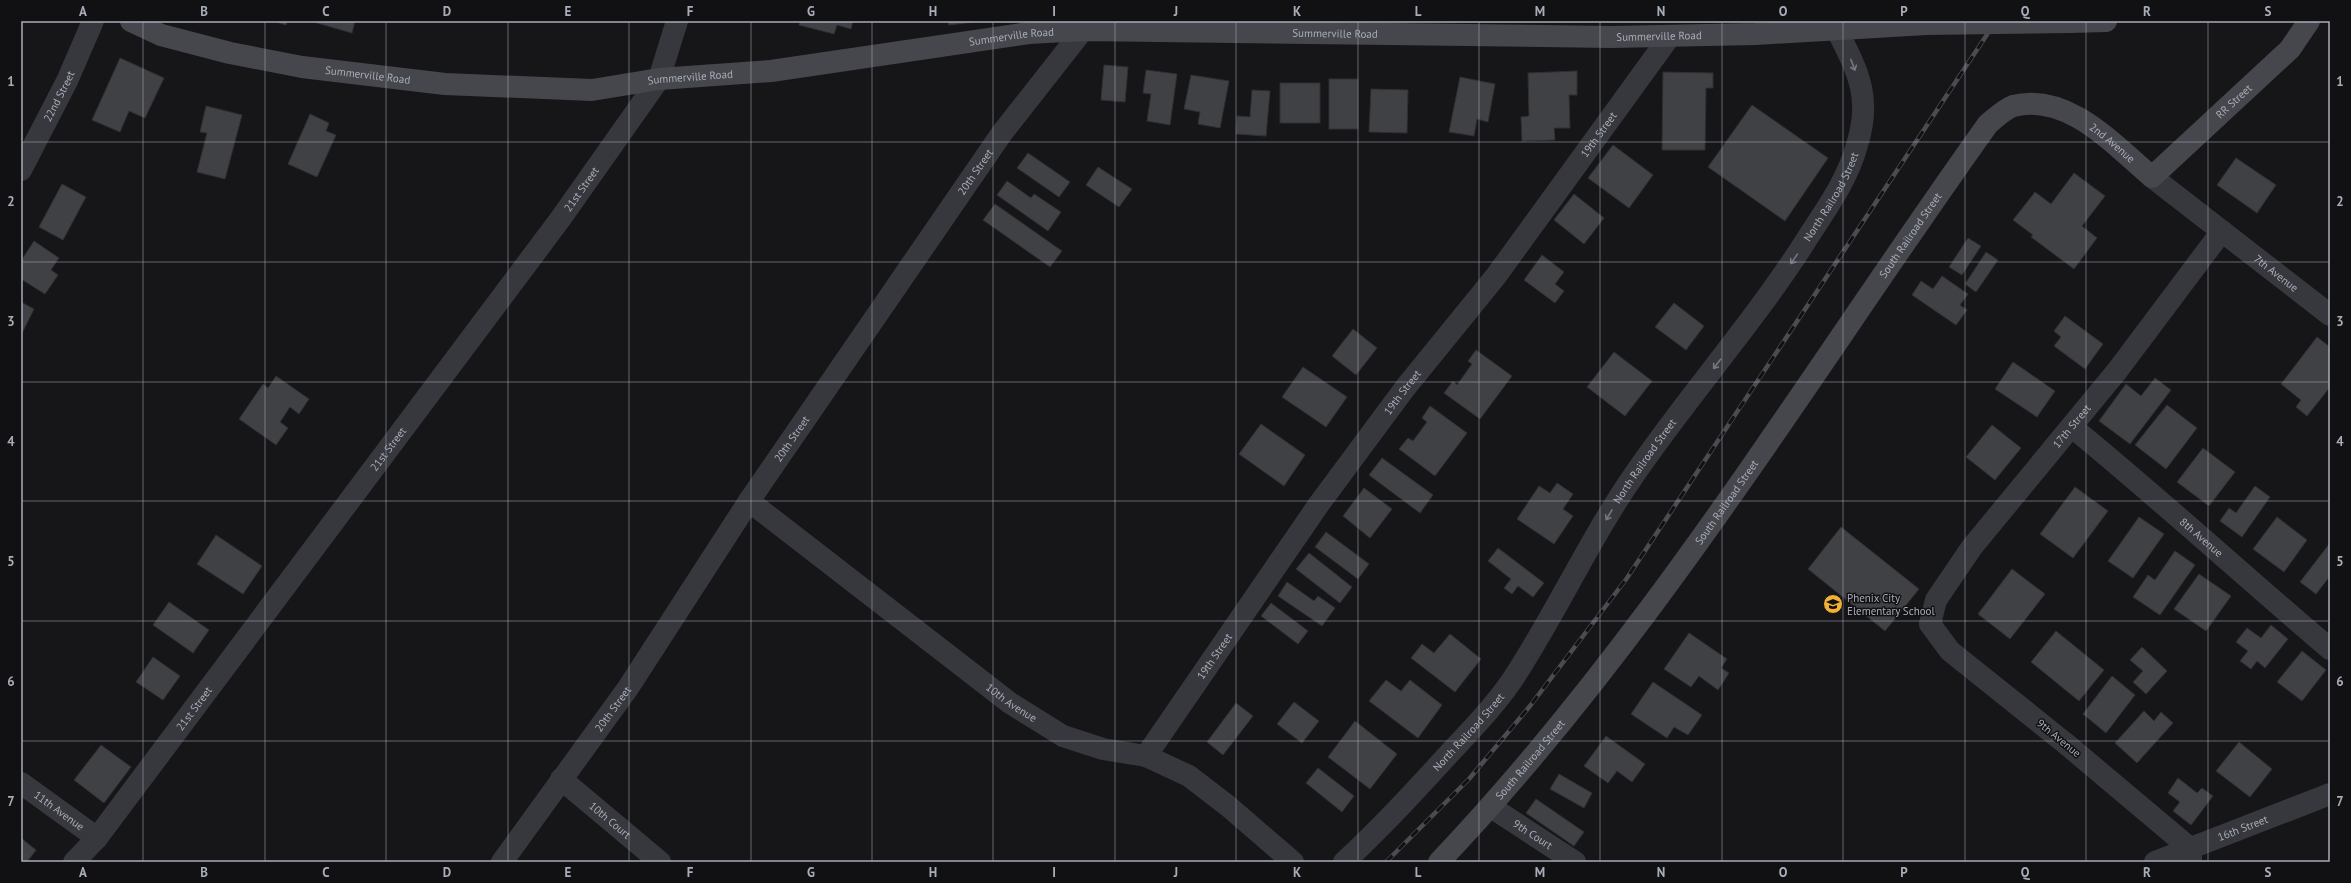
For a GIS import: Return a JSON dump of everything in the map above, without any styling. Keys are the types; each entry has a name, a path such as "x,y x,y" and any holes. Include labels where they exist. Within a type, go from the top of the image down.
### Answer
{"main road":[{"name":"Summerville Road","path":"131,21 161,35 230,54 302,67 445,84 592,90 659,79 771,71 1086,25 1220,26 1322,34 1505,28 1670,36 1837,30 1926,24 2106,21"},
{"name":"RR Street","path":"2152,177 2290,49 2309,21"},
{"name":"2nd Avenue","path":"1988,124 2012,106 2041,103 2066,111 2088,124 2152,177"},
{"name":"South Railroad Street","path":"1439,862 1491,806 1569,714 1656,601 1988,124"}],"street":[{"name":"22nd Street","path":"21,170 67,82 93,21"},
{"name":"21st Street","path":"74,862 97,838 542,246 659,79 677,21"},
{"name":"20th Street","path":"502,862 668,628 749,501 1002,133 1086,25"},
{"name":"North Railroad Street","path":"1344,862 1378,831 1470,731 1516,674 1633,476 1758,311 1800,251 1839,189 1850,167 1858,144 1864,120 1864,94 1852,61 1837,30"},
{"name":"19th Street","path":"1146,756 1319,504 1405,388 1496,276 1670,36"},
{"name":"2nd Avenue","path":"2152,177 2222,232"},
{"name":"7th Avenue","path":"2222,232 2330,315"},
{"name":"17th Street","path":"1930,624 1936,600 1972,547 2072,427 2222,232"},
{"name":"8th Avenue","path":"2072,427 2144,487 2206,543 2330,649"},
{"name":"10th Avenue","path":"749,501 1010,703 1063,736 1103,748 1146,756 1189,776 1228,806 1294,862"},
{"name":"9th Avenue","path":"1930,624 1950,651 2065,742 2191,855"},
{"name":"10th Court","path":"561,779 660,862"},
{"name":"11th Avenue","path":"21,783 97,838"},
{"name":"16th Street","path":"2155,862 2191,855 2330,794"},
{"name":"9th Court","path":"1491,806 1575,862"}],"building":[{"path":"273,21 287,21 286,25"},
{"path":"310,21 355,21 352,33"},
{"path":"800,21 853,21 851,29 837,25 834,34 799,25"},
{"path":"948,21 974,21 974,22 949,25"},
{"path":"120,58 164,78 145,118 129,111 120,132 92,120"},
{"path":"1104,65 1128,67 1125,102 1101,100"},
{"path":"1146,70 1177,74 1170,125 1147,121 1151,94 1143,93"},
{"path":"1577,71 1577,95 1569,95 1570,128 1554,128 1555,140 1522,141 1521,117 1529,116 1528,73"},
{"path":"1663,72 1713,73 1713,88 1706,88 1705,150 1662,150"},
{"path":"1191,75 1229,81 1220,128 1198,124 1200,112 1184,109"},
{"path":"1460,77 1495,84 1488,122 1477,119 1474,136 1449,132"},
{"path":"1329,79 1358,79 1358,129 1329,129"},
{"path":"1280,83 1320,83 1320,123 1280,123"},
{"path":"1371,89 1408,90 1407,133 1369,132"},
{"path":"1252,90 1270,91 1266,136 1236,134 1237,116 1250,117"},
{"path":"1752,105 1828,158 1785,221 1708,167"},
{"path":"206,106 242,115 225,179 197,172 207,133 200,132"},
{"path":"310,114 329,123 326,131 336,135 317,177 288,164"},
{"path":"1613,145 1653,175 1629,208 1588,178"},
{"path":"1028,153 1070,182 1059,197 1017,168"},
{"path":"2236,158 2276,185 2257,213 2217,185"},
{"path":"1098,167 1132,189 1119,207 1086,185"},
{"path":"2074,173 2105,196 2082,226 2097,238 2074,269 2031,237 2033,235 2013,220 2035,192 2051,204"},
{"path":"1007,181 1031,198 1034,194 1061,212 1048,231 997,195"},
{"path":"62,184 86,197 63,240 39,227"},
{"path":"1574,194 1604,218 1584,244 1554,220"},
{"path":"995,204 1062,251 1050,267 983,220"},
{"path":"1968,238 1981,246 1962,275 1949,267"},
{"path":"34,241 59,258 51,270 58,275 45,294 21,279 21,261"},
{"path":"1986,252 1998,260 1976,292 1965,284"},
{"path":"1542,255 1564,272 1555,284 1564,291 1555,303 1524,280"},
{"path":"1942,276 1968,294 1960,305 1967,310 1956,325 1912,295 1921,281 1933,289"},
{"path":"21,302 34,309 21,335"},
{"path":"1674,303 1704,326 1686,350 1655,327"},
{"path":"2065,316 2103,344 2085,369 2054,346 2061,337 2054,331"},
{"path":"1353,329 1377,348 1356,375 1332,356"},
{"path":"2317,337 2330,347 2330,387 2307,416 2296,407 2301,400 2281,384"},
{"path":"1476,350 1512,376 1480,419 1444,393 1453,381 1457,385 1472,364 1468,361"},
{"path":"1614,352 1652,381 1625,416 1587,387"},
{"path":"2013,362 2055,391 2037,417 1995,389"},
{"path":"1303,367 1347,397 1326,427 1282,397"},
{"path":"276,376 309,399 299,414 290,407 280,422 288,428 276,445 239,419 263,384 268,388"},
{"path":"2155,378 2171,390 2130,444 2099,421 2126,384 2141,396"},
{"path":"2167,405 2197,428 2166,469 2135,445"},
{"path":"1430,406 1467,433 1435,476 1399,449 1408,438 1413,441 1427,422 1422,418"},
{"path":"1261,424 1305,455 1284,486 1239,454"},
{"path":"1992,425 2021,448 1995,480 1966,457"},
{"path":"2203,448 2235,472 2209,506 2177,482"},
{"path":"1382,458 1433,495 1420,513 1369,475"},
{"path":"1557,483 1573,494 1563,509 1573,516 1554,544 1517,519 1539,486 1550,493"},
{"path":"2255,486 2270,497 2242,537 2220,521 2229,508 2236,513"},
{"path":"2075,487 2108,511 2073,558 2040,534"},
{"path":"1364,488 1392,509 1370,538 1343,516"},
{"path":"2139,517 2164,534 2133,578 2108,561"},
{"path":"2277,517 2307,540 2284,572 2253,549"},
{"path":"1841,527 1919,589 1885,631 1808,569"},
{"path":"1326,532 1369,564 1358,579 1315,547"},
{"path":"216,535 262,566 243,594 197,564"},
{"path":"2330,543 2330,576 2316,594 2300,582"},
{"path":"1498,548 1544,583 1533,597 1518,586 1512,594 1504,588 1511,579 1488,561"},
{"path":"2175,551 2195,565 2160,615 2133,597 2148,575 2155,580"},
{"path":"1309,553 1352,587 1340,603 1296,569"},
{"path":"2012,569 2045,594 2010,639 1978,614"},
{"path":"2199,574 2231,596 2206,631 2174,609"},
{"path":"1287,582 1314,601 1318,596 1335,608 1322,626 1278,596"},
{"path":"169,602 209,630 193,653 153,625"},
{"path":"1271,603 1308,631 1298,644 1261,616"},
{"path":"2271,625 2288,639 2265,668 2257,661 2251,669 2240,661 2248,651 2236,642 2247,628 2261,638"},
{"path":"2056,631 2104,670 2079,701 2031,662"},
{"path":"1689,633 1727,659 1721,668 1729,673 1718,690 1699,676 1691,687 1664,669"},
{"path":"1450,634 1481,659 1455,692 1411,658 1422,644 1434,653"},
{"path":"2142,647 2167,671 2146,694 2133,682 2143,671 2130,660"},
{"path":"2302,651 2326,670 2302,701 2277,682"},
{"path":"153,657 180,676 163,700 136,682"},
{"path":"2112,676 2135,695 2106,733 2083,714"},
{"path":"1386,680 1401,691 1410,680 1442,705 1418,738 1369,701"},
{"path":"1653,682 1702,715 1688,735 1674,727 1667,738 1631,714"},
{"path":"1294,702 1319,721 1302,743 1277,724"},
{"path":"1236,703 1253,716 1223,755 1207,742"},
{"path":"2144,711 2154,721 2161,712 2173,723 2137,763 2115,743"},
{"path":"1355,721 1397,754 1370,789 1328,757"},
{"path":"1606,736 1645,764 1632,782 1617,771 1608,783 1584,766"},
{"path":"2239,742 2272,769 2250,797 2216,771"},
{"path":"101,745 131,767 104,803 74,780"},
{"path":"1318,768 1354,796 1342,812 1306,783"},
{"path":"1559,774 1592,793 1584,808 1550,789"},
{"path":"2178,778 2197,793 2202,788 2213,796 2191,825 2173,811 2180,802 2168,793"},
{"path":"1536,799 1584,832 1574,846 1526,813"},
{"path":"21,838 36,850 27,862 21,862"}],"railway":[{"path":"1386,862 1469,779 1530,706 1627,578 1996,21"}],"place":[{"name":"Phenix City Elementary School","path":"1833,604"}]}
